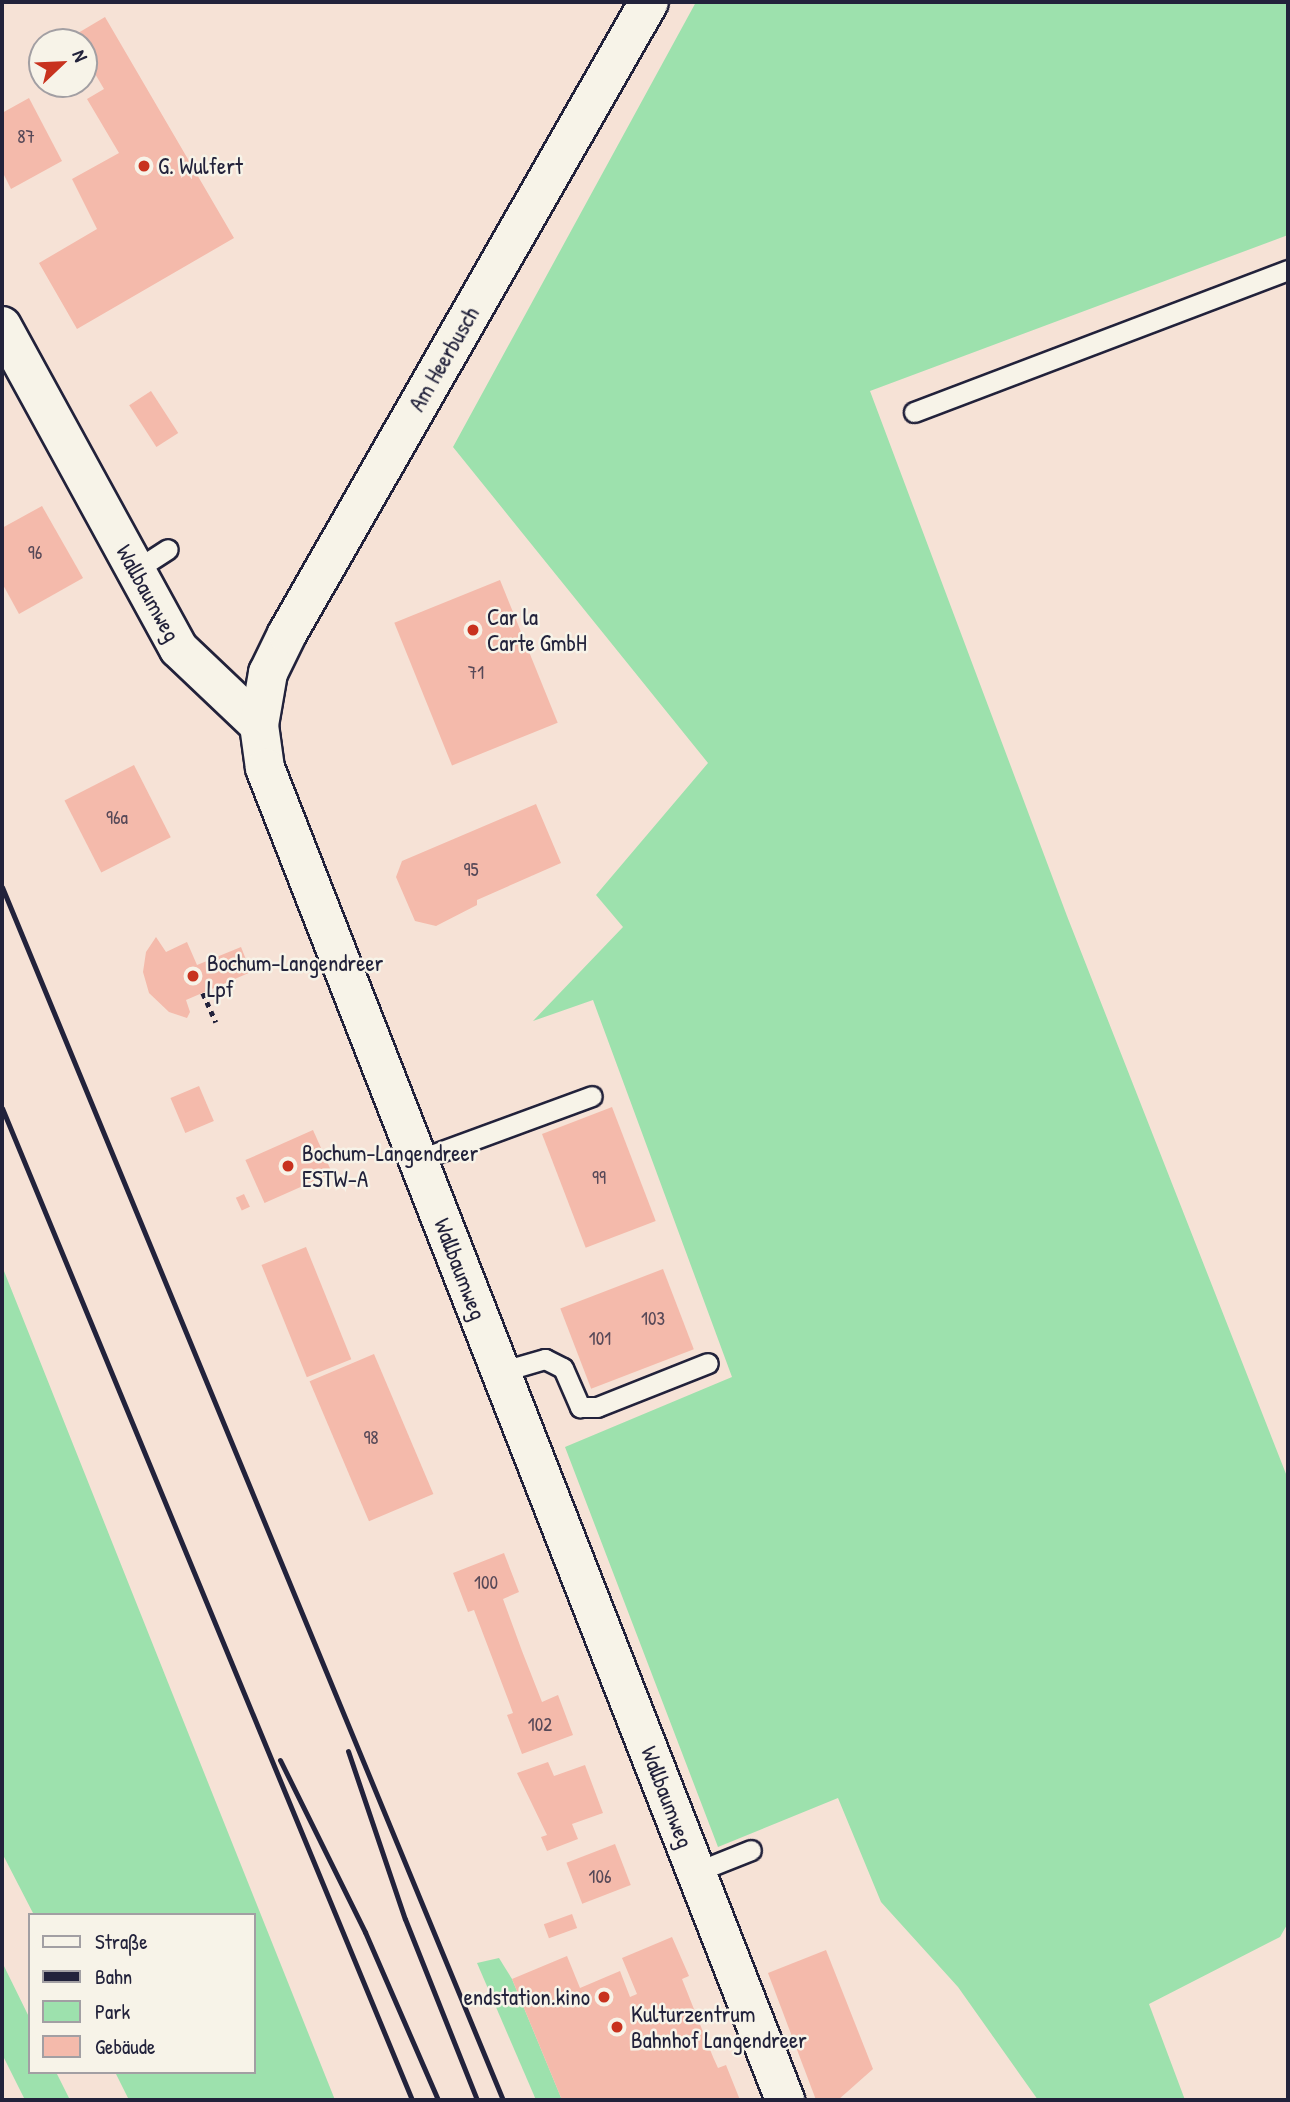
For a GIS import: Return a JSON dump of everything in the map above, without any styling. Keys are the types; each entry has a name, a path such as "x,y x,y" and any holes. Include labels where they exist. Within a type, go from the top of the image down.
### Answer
{"street":[{"name":"Am Heerbusch","path":"259,725 268,673 287,634 649,2"},
{"name":"Wallbaumweg","path":"2,326 178,649 239,701 259,725 265,768 785,2100"}],"lane":[{"path":"914,412 1288,270"},
{"path":"134,571 168,549"},
{"path":"418,1160 592,1096"},
{"path":"500,1372 545,1359 563,1368 580,1407 597,1407 708,1363"},
{"path":"696,1872 751,1850"}],"path":[{"path":"203,993 216,1022"}],"green space":[{"path":"696,2 1288,2 1288,235 870,391 1067,916 1288,1479 1288,1923 1280,1937 1149,2004 1185,2100 1038,2100 958,1987 881,1902 838,1798 718,1847 565,1447 732,1377 593,1000 533,1021 623,927 596,895 708,763 453,447"},
{"path":"2,1266 335,2100 129,2100 116,2074 256,2074 256,1913 33,1913 2,1853"},
{"path":"499,1958 512,1979 562,2100 536,2100 477,1963"},
{"path":"2,1962 28,2015 28,2074 57,2074 70,2100 25,2100 2,2054"}],"building":[{"name":"G. Wulfert","path":"105,17 234,238 77,329 39,263 97,229 72,179 119,153 87,99 98,98 98,93 104,89 98,79 98,28 86,28"},
{"path":"29,98 62,161 11,189 2,171 2,113"},
{"path":"151,391 178,433 156,447 129,405"},
{"path":"42,506 83,578 19,614 2,583 2,528"},
{"path":"500,580 558,723 452,765 394,623"},
{"path":"134,765 171,837 101,873 65,800"},
{"path":"536,804 561,863 477,900 477,905 436,926 415,921 396,877 402,861"},
{"name":"Bochum-Langendreer Lpf","path":"156,937 166,952 187,942 197,965 241,947 251,972 186,1000 190,1012 187,1018 169,1012 149,993 143,972 146,952"},
{"path":"199,1086 214,1121 185,1133 170,1098"},
{"path":"612,1107 656,1221 586,1248 542,1134"},
{"name":"Bochum-Langendreer ESTW-A","path":"313,1130 332,1173 265,1203 245,1160"},
{"path":"244,1194 250,1207 242,1210 236,1198"},
{"path":"306,1247 351,1359 307,1377 261,1265"},
{"path":"663,1269 694,1349 591,1389 560,1308"},
{"path":"374,1354 433,1494 369,1521 310,1381"},
{"path":"504,1553 519,1592 503,1599 522,1651 542,1702 558,1695 573,1735 522,1754 507,1715 513,1713 474,1610 468,1612 453,1573"},
{"path":"548,1762 554,1776 585,1765 603,1813 572,1824 578,1839 547,1851 541,1837 547,1835 517,1773"},
{"path":"615,1844 631,1885 582,1904 566,1863"},
{"path":"572,1914 577,1928 549,1938 544,1924"},
{"name":"Kulturzentrum Bahnhof Langendreer","path":"672,1937 689,1976 682,1979 713,2057 718,2068 726,2065 740,2100 562,2100 512,1979 567,1956 580,1988 620,1971 630,1997 637,1994 622,1958"},
{"path":"826,1950 873,2069 838,2100 816,2100 768,1973"}],"railway":[{"path":"2,887 503,2100"},
{"path":"2,1108 412,2100"},
{"path":"348,1751 405,1919 477,2100"},
{"path":"280,1760 365,1932 438,2100"}],"place":[{"name":"G. Wulfert","path":"144,166"},
{"name":"Car la Carte GmbH","path":"473,630"},
{"name":"Bochum-Langendreer Lpf","path":"193,976"},
{"name":"Bochum-Langendreer ESTW-A","path":"288,1166"},
{"name":"endstation.kino","path":"604,1997"},
{"name":"Kulturzentrum Bahnhof Langendreer","path":"617,2027"}]}
